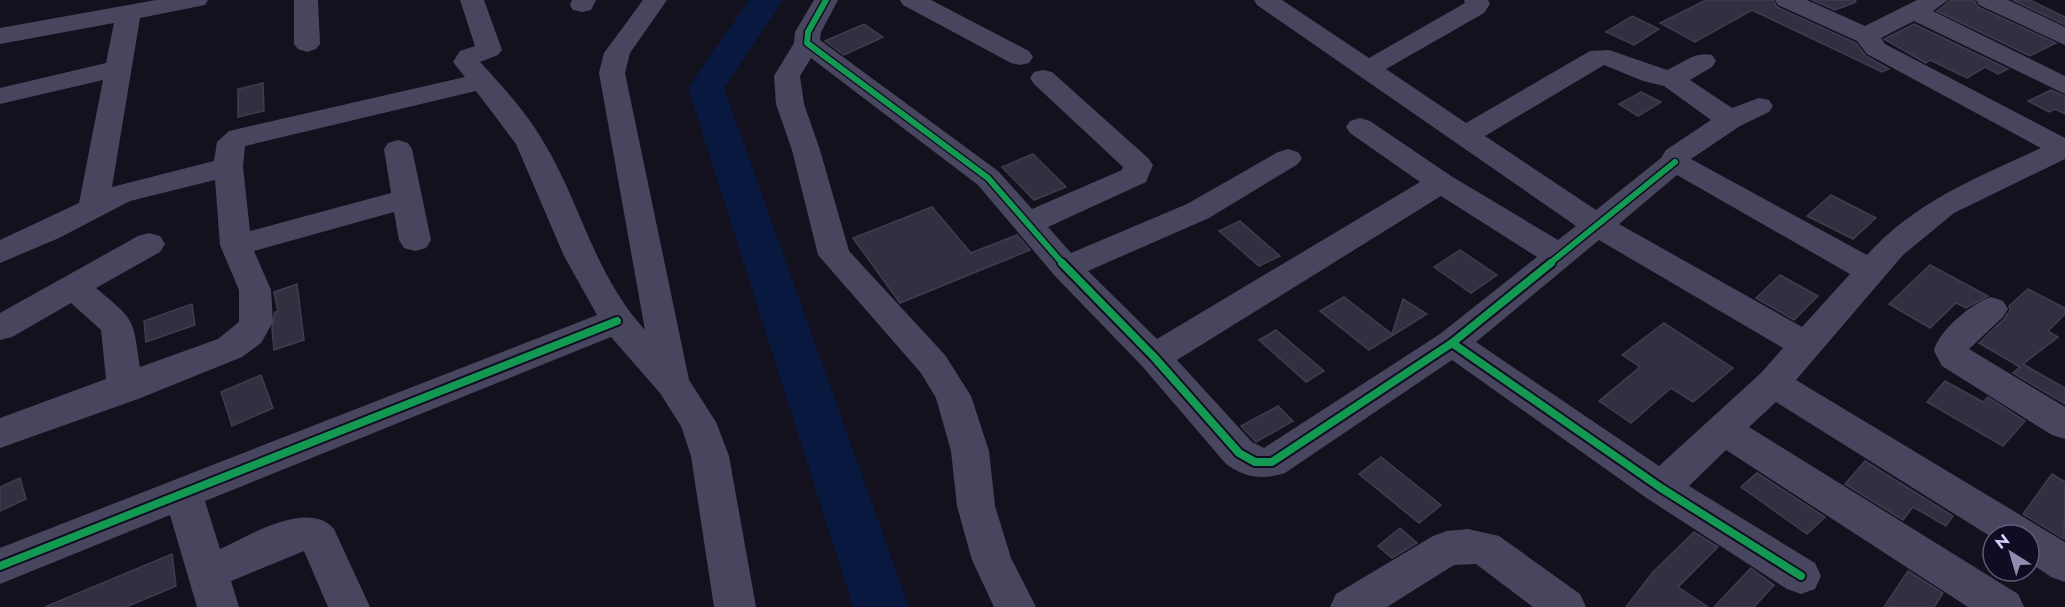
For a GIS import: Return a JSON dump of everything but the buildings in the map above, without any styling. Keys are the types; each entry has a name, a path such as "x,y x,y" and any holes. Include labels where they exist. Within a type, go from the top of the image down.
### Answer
{"street":[{"path":"0,36 196,0"},
{"path":"306,0 307,44"},
{"path":"472,0 489,50 470,57 466,62 530,142 580,256 616,321 672,383 698,423 710,456 735,607"},
{"path":"655,0 617,53 612,73 672,383"},
{"path":"826,0 808,32 807,43 787,76 790,104 806,150 814,188 834,255 933,364 953,396 970,452 979,517 992,560 1015,607"},
{"path":"912,0 1020,57"},
{"path":"1266,0 1597,225 1804,344"},
{"path":"1368,69 1475,8 1478,4 1476,0"},
{"path":"1787,0 1866,36 1876,49 2065,148"},
{"path":"1988,0 2065,37"},
{"path":"1866,36 1924,5 2065,86"},
{"path":"93,207 128,14"},
{"path":"807,43 988,178 1066,268 1154,357 1239,453 1261,465 1272,462 1291,450 1452,343 1674,162 1676,156 1730,120 1759,106"},
{"path":"1466,135 1599,57 1611,57 1655,75 1670,78 1730,120"},
{"path":"1670,78 1703,61"},
{"path":"0,96 120,68"},
{"path":"1029,223 1136,175 1138,165 1043,78"},
{"path":"0,433 125,389 230,348 249,334 256,322 255,290 236,245 228,167 231,142 239,137 483,81"},
{"path":"1360,127 1442,183 1558,255"},
{"path":"1661,488 1773,383 1804,344 1834,316 1892,247 1943,206 2065,148"},
{"path":"398,149 415,240"},
{"path":"1066,268 1198,211 1288,158"},
{"path":"1674,162 1871,272"},
{"path":"0,252 48,231 120,194 228,167"},
{"path":"1154,357 1442,183"},
{"path":"236,245 408,198"},
{"path":"0,328 149,244"},
{"path":"73,286 117,325 125,389"},
{"path":"1991,309 1952,345 1951,351 1954,357 2065,424"},
{"path":"0,566 616,321"},
{"path":"1452,343 1661,488 1801,576"},
{"path":"1773,383 2001,523"},
{"path":"1723,429 2003,607"},
{"path":"183,493 213,589 297,534 314,534 320,541 349,607"},
{"path":"1351,607 1447,548 1468,546 1485,548 1565,607"},
{"path":"2041,548 2065,564"}],"waterway":[{"path":"766,0 706,88 881,607"}],"cycle path":[{"path":"826,0 808,32 807,43 988,178 1066,268 1154,357 1239,453 1247,459 1259,463 1272,462 1452,343"},
{"path":"1675,162 1452,343 1661,488 1801,576"},
{"path":"0,566 617,321"}]}
